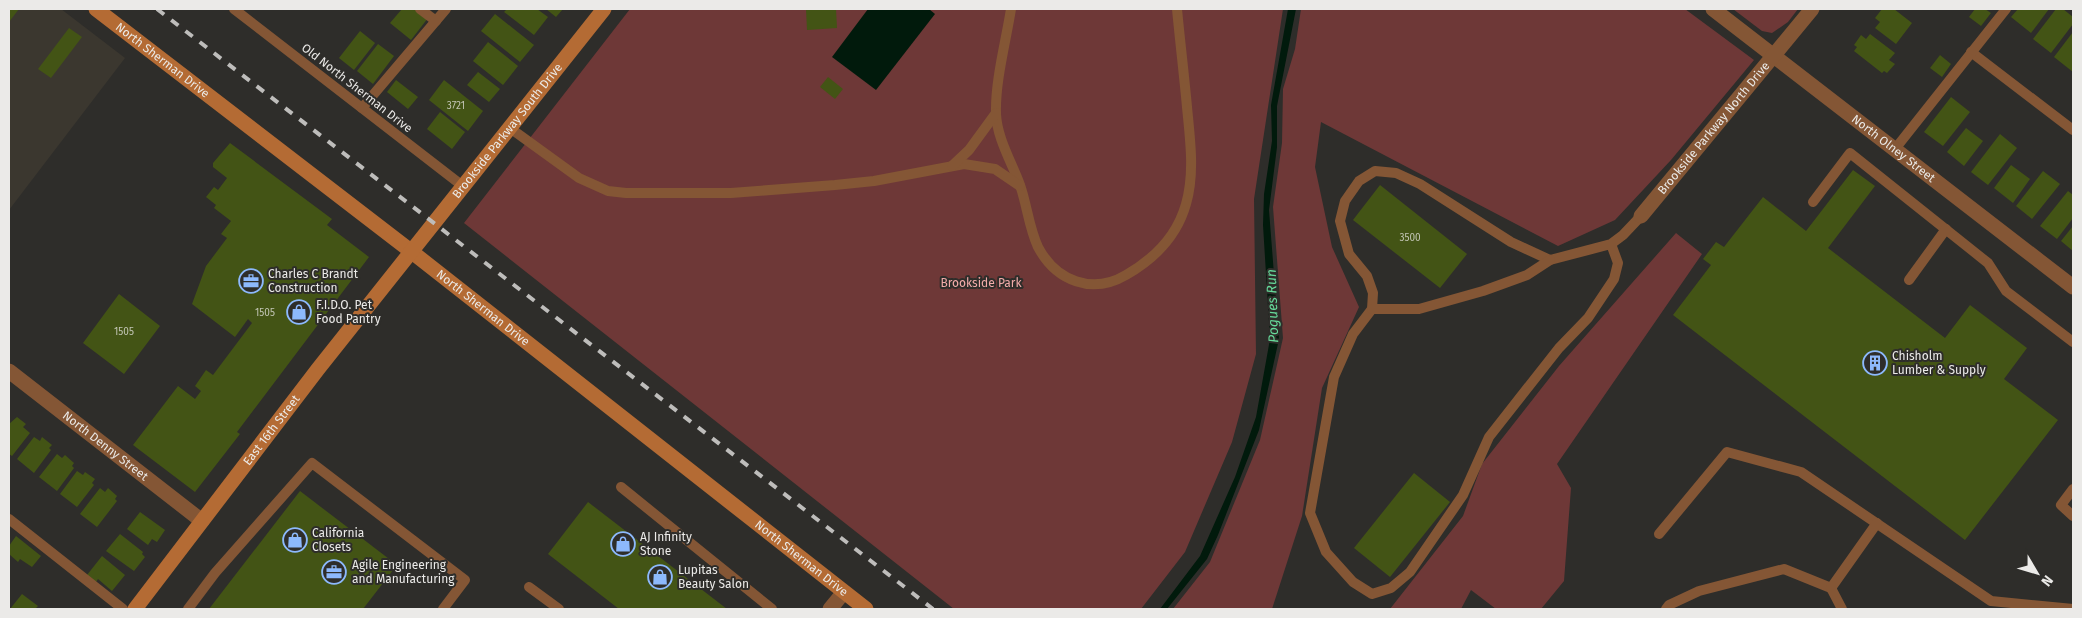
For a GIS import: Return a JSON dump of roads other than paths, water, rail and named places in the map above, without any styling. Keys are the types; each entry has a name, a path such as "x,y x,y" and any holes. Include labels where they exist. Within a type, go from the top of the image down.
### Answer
{"main road":[{"name":"North Sherman Drive","path":"96,9 412,252 866,609"},
{"name":"Brookside Parkway South Drive","path":"412,252 604,9"},
{"name":"East 16th Street","path":"135,609 412,252"}],"street":[{"name":"North Olney Street","path":"1713,9 2073,287"},
{"name":"Brookside Parkway North Drive","path":"1642,216 1812,9"},
{"name":"North Denny Street","path":"9,371 202,521"},
{"path":"830,609 844,592"}],"lane":[{"name":"Old North Sherman Drive","path":"234,9 464,187"},
{"path":"420,9 436,22"},
{"path":"362,108 446,9"},
{"path":"1011,9 996,114 999,130 1020,187 1038,246 1060,275 1075,283 1093,285 1108,283 1136,269 1159,252 1182,216 1190,184 1191,158 1177,9"},
{"path":"1895,149 2006,9"},
{"path":"1971,52 2073,130"},
{"path":"951,166 969,150 996,114"},
{"path":"510,128 579,178 608,191 626,193 731,193 874,181 964,164 996,169 1020,187"},
{"path":"1813,202 1850,153 1988,263 2006,291 2073,342"},
{"path":"1372,309 1419,309 1483,291 1527,275 1550,260 1611,244 1618,263 1614,279 1588,318 1559,348 1489,437 1463,494 1410,572 1391,588 1372,594 1353,582 1326,552 1310,513 1334,377 1353,334 1372,309 1373,293 1367,276 1349,254 1340,221 1345,201 1359,181 1375,171 1396,173 1420,184 1511,242 1550,260"},
{"name":"Brookside Parkway North Drive","path":"1611,244 1624,235 1642,216"},
{"path":"1909,280 1946,229"},
{"path":"1659,534 1727,452 1801,472 1991,601 2073,609"},
{"path":"188,609 215,573 312,463 465,580 443,609"},
{"path":"621,487 772,609"},
{"path":"2073,489 2061,505 2073,516"},
{"path":"9,520 123,609"},
{"path":"1831,588 1877,523"},
{"path":"1666,609 1669,605 1700,591 1784,569 1831,588 1842,609"},
{"path":"529,587 559,609"}],"water":[{"path":"868,9 929,9 935,14 876,90 832,57"},
{"name":"Pogues Run","path":"1288,9 1296,9 1277,106 1277,147 1269,210 1279,339 1259,430 1218,535 1207,559 1167,609 1160,609 1200,556 1235,477 1256,417 1270,339 1263,225 1264,194 1272,141 1271,105"}],"railway":[{"path":"157,9 933,609"}],"place":[{"name":"Charles C Brandt Construction","path":"251,281"},
{"name":"F.I.D.O. Pet Food Pantry","path":"299,312"},
{"name":"Chisholm Lumber & Supply","path":"1875,363"},
{"name":"California Closets","path":"295,540"},
{"name":"AJ Infinity Stone","path":"623,544"},
{"name":"Agile Engineering and Manufacturing","path":"334,572"},
{"name":"Lupitas Beauty Salon","path":"660,577"}],"park label":[{"name":"Brookside Park","path":"981,283"}]}
